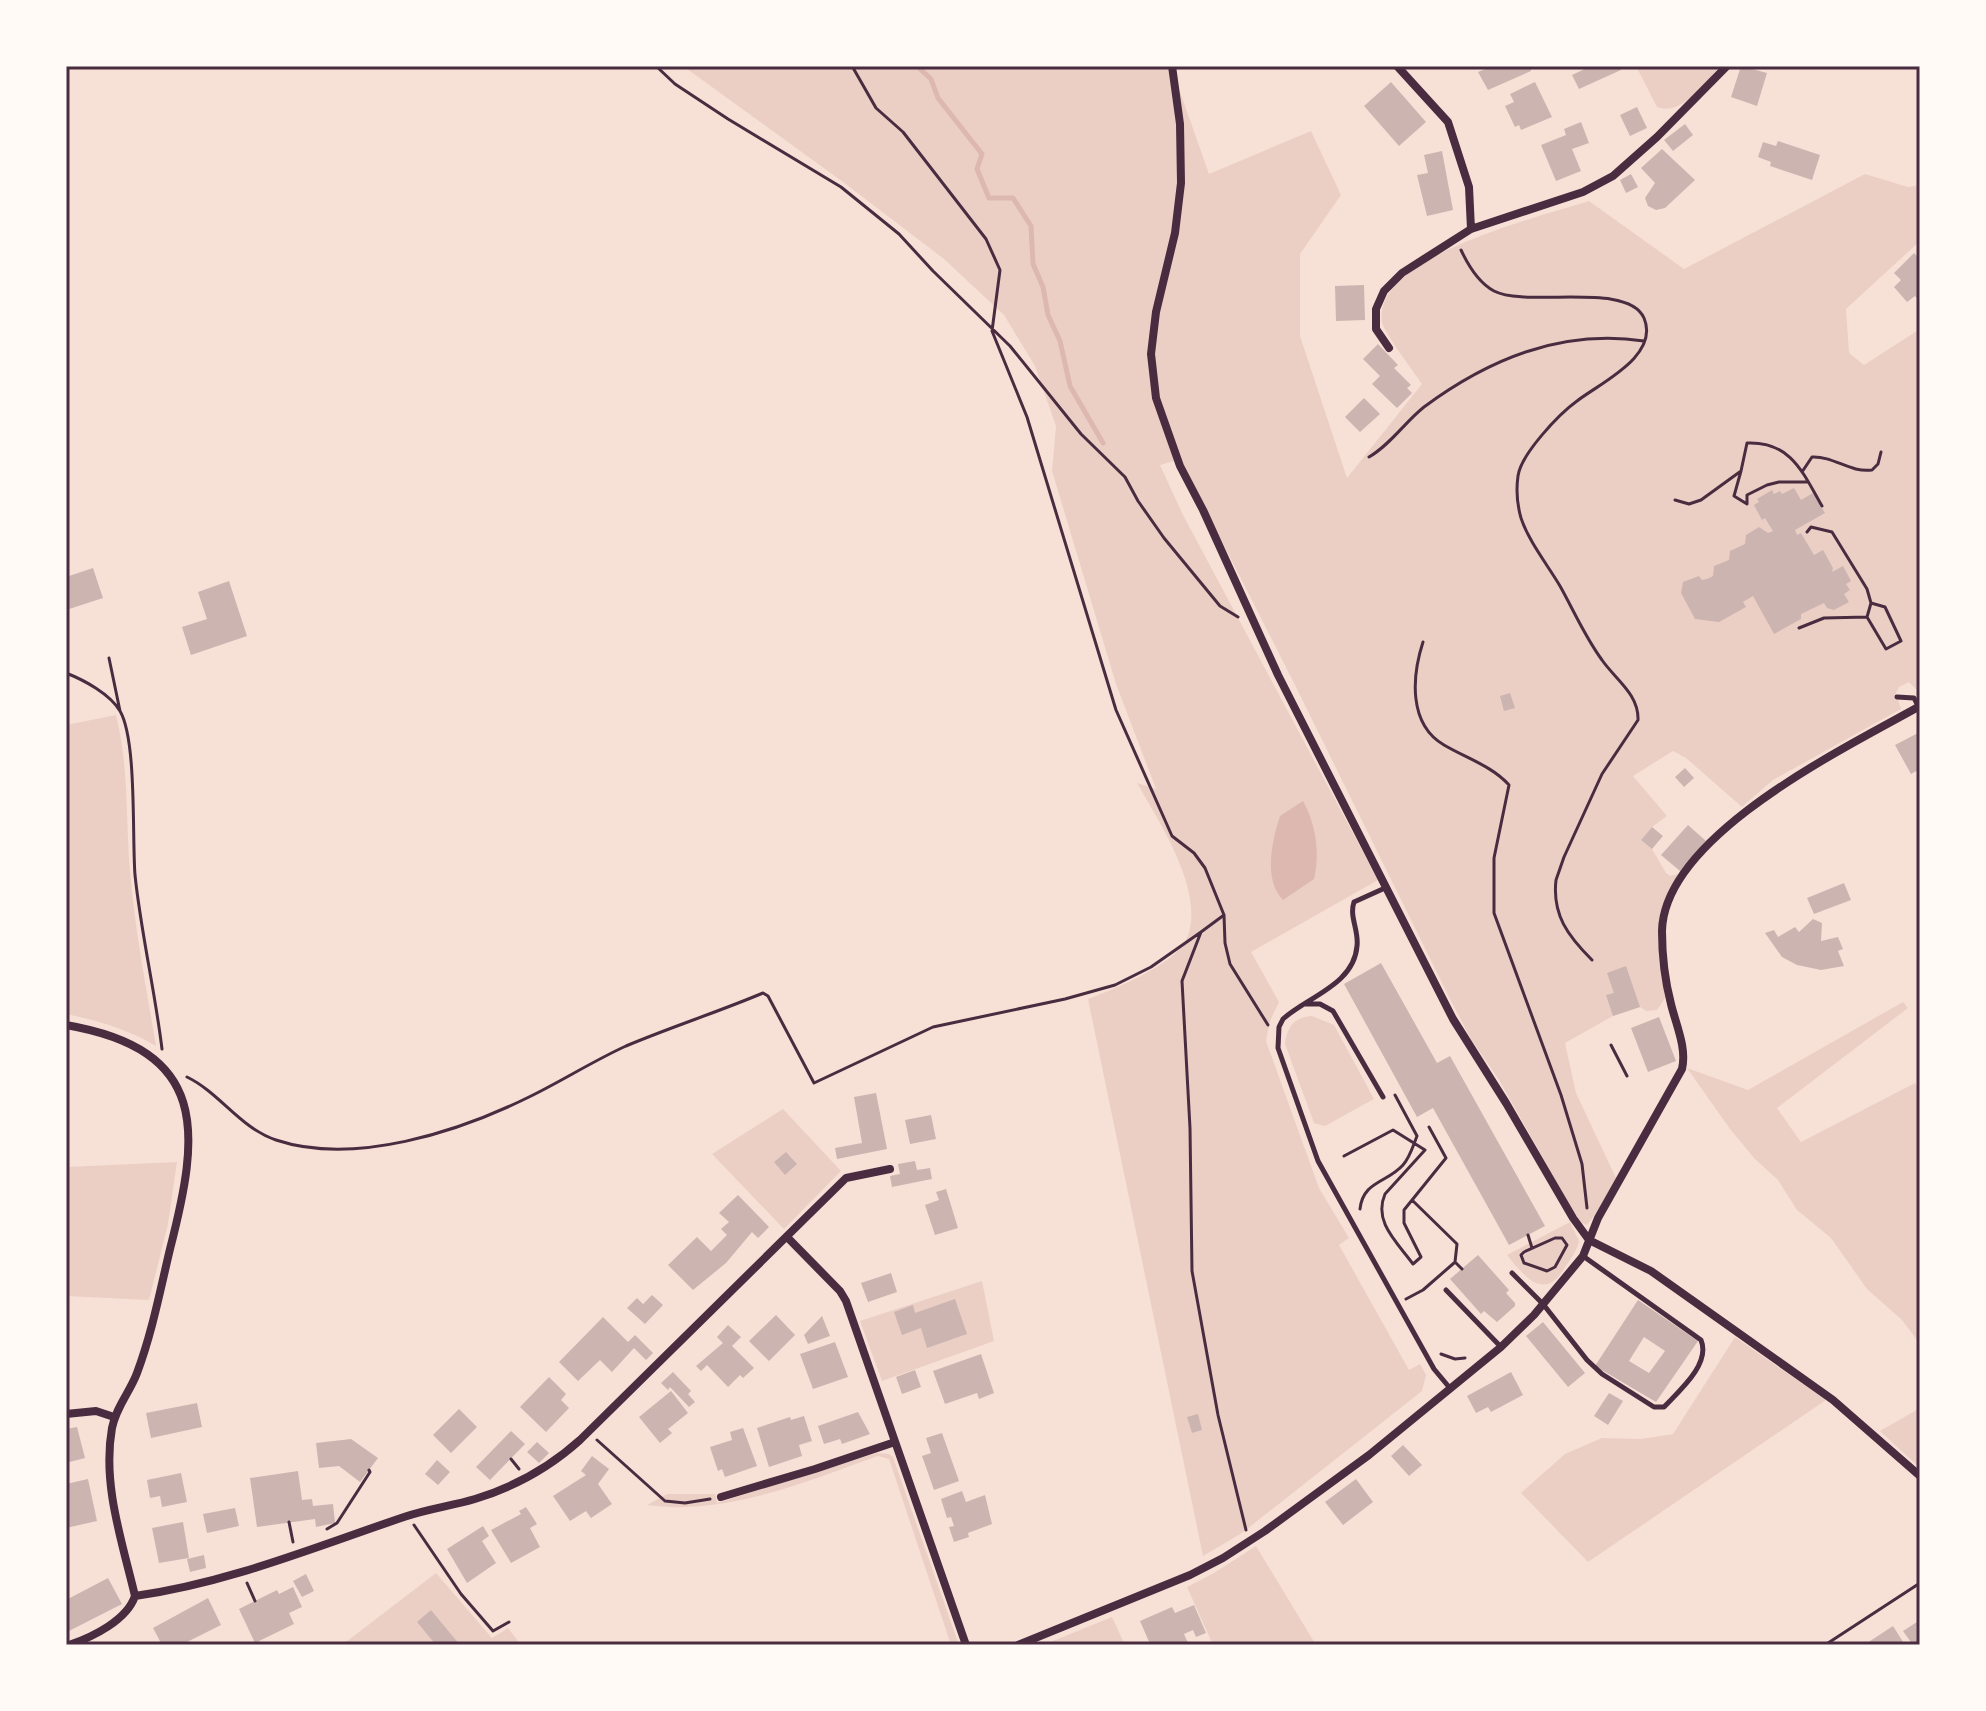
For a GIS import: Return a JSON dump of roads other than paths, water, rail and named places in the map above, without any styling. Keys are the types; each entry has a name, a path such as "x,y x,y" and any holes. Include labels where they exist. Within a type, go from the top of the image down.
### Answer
{"street":[{"path":"1172,66 1180,124 1181,183 1175,233 1156,312 1152,345 1154,388 1180,466 1278,675 1453,1019 1589,1240 1651,1271 1833,1400 1920,1476"},
{"path":"1397,66 1448,122 1469,187 1471,229"},
{"path":"1389,348 1376,329 1376,315 1380,296 1402,273 1471,229 1583,192 1613,176 1657,137 1727,66"},
{"path":"1018,1645 1190,1575 1265,1531 1369,1455 1501,1347 1543,1304 1583,1256 1610,1196 1683,1065 1682,1045 1668,986 1662,932 1665,913 1680,882 1728,826 1766,795 1919,706"},
{"path":"66,1025 124,1039 143,1050 162,1066 177,1089 188,1117 187,1175 149,1334 136,1376 114,1417 109,1457 110,1484 135,1596 131,1606 117,1619 86,1642 69,1645"},
{"path":"135,1596 242,1572 408,1515 477,1498 538,1473 588,1432 846,1178 890,1169"},
{"path":"788,1238 846,1301 966,1645"},
{"path":"66,1414 96,1411 114,1417"},
{"path":"721,1497 895,1442"}],"lane":[{"path":"1897,697 1914,698 1919,706"},
{"path":"1387,888 1354,902 1351,911 1357,947 1352,962 1327,990 1283,1019 1279,1027 1278,1048 1318,1161 1434,1369 1449,1387"},
{"path":"1303,1004 1320,1004 1333,1011 1383,1097"},
{"path":"1512,1273 1543,1304 1595,1367 1654,1407 1664,1407 1688,1381 1702,1359 1701,1340 1583,1256"},
{"path":"1446,1290 1501,1347"}],"waterway":[{"path":"917,66 931,79 938,98 982,154 977,169 989,198 1013,198 1031,226 1033,264 1043,287 1048,315 1060,341 1070,386 1103,443"}]}
